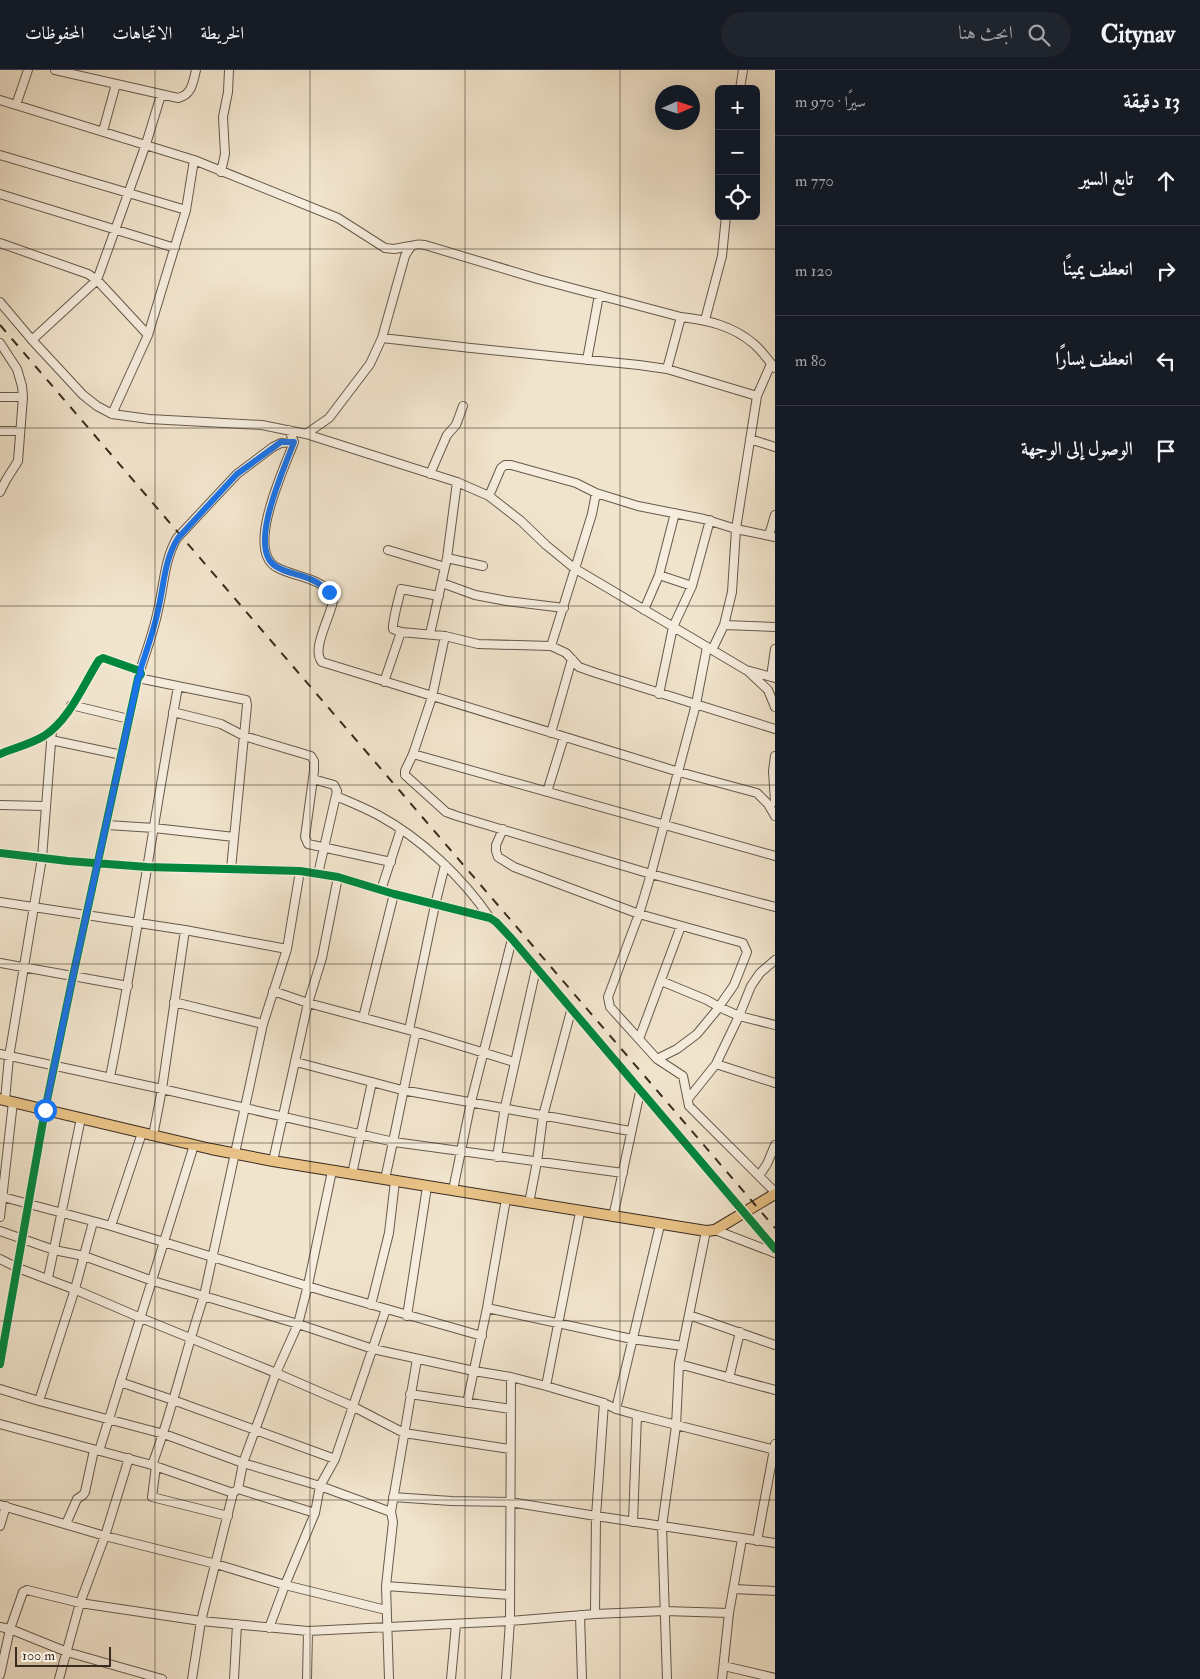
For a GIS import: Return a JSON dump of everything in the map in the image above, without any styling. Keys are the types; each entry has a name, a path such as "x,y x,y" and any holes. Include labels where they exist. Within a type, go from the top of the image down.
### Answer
{"main road":[{"path":"6,1100 234,1154 660,1225 710,1231 745,1213 775,1193"}],"street":[{"path":"16,105 28,70"},
{"path":"55,70 173,98 183,97 189,92 196,70"},
{"path":"221,172 225,154 224,118 229,70"},
{"path":"741,85 743,70"},
{"path":"103,131 116,84"},
{"path":"32,340 97,280 146,144 161,96"},
{"path":"0,100 194,160 338,218 385,248 394,249 415,244 425,245 538,279 722,325 753,344 773,366 757,396 736,529 732,592 724,625 710,648 651,874 639,914 608,997 610,1007 657,1059 683,1076 689,1106 775,1193"},
{"path":"0,155 186,210"},
{"path":"112,414 148,335 186,210 194,160"},
{"path":"0,194 175,248"},
{"path":"705,320 722,256 726,220"},
{"path":"0,243 88,274 97,280 148,335"},
{"path":"306,434 329,418 370,364 382,338 405,256 410,246"},
{"path":"587,360 598,295"},
{"path":"0,302 84,396 112,414 149,419 262,425 289,430 457,482 489,496 521,521 574,568 746,670 768,690 775,707"},
{"path":"667,369 681,316"},
{"path":"382,338 639,364 667,369 757,396"},
{"path":"0,343 17,369 23,397 18,462 3,479 0,492"},
{"path":"0,397 23,397"},
{"path":"430,474 447,435 456,425 463,406"},
{"path":"289,430 294,442 266,519 264,549 271,563 277,567 312,579 334,596 319,644 319,660 432,697 679,772 757,793 768,804 775,816"},
{"path":"0,431 20,431"},
{"path":"750,439 775,447"},
{"path":"0,1364 45,1110 73,976 139,674 158,612 171,549 178,538 237,474 281,442 294,442"},
{"path":"489,496 502,468 505,465 511,464 576,483 596,493 638,506 710,520 736,529 772,536 775,516"},
{"path":"430,634 447,558 457,482"},
{"path":"551,646 592,514 596,493"},
{"path":"644,610 659,575 675,513"},
{"path":"659,694 673,627 692,586 710,520"},
{"path":"388,550 445,567"},
{"path":"447,558 483,566"},
{"path":"659,575 692,586"},
{"path":"442,583 475,595 564,608"},
{"path":"439,596 401,590 392,627 401,632 445,636 478,644 551,646 566,653 579,666 596,674 775,729"},
{"path":"724,625 775,627"},
{"path":"384,682 401,632"},
{"path":"445,636 432,697 414,754 405,771 405,775 446,812 651,874 775,907"},
{"path":"746,670 773,678 775,649"},
{"path":"0,754 42,737 52,730 62,720 99,660 103,658 139,674 178,687 241,697 246,700 247,705 230,869"},
{"path":"551,733 572,659"},
{"path":"110,1077 139,924 178,687"},
{"path":"72,705 129,719"},
{"path":"173,712 221,724 244,736 311,756 314,761 306,841 308,844 391,862"},
{"path":"0,1217 3,1197 2,1183 9,1056 42,858 44,806 52,730"},
{"path":"547,792 564,737"},
{"path":"51,740 122,755"},
{"path":"414,754 775,856"},
{"path":"775,756 773,771 775,802"},
{"path":"312,779 334,785 337,791 318,874"},
{"path":"336,796 379,815 401,829 445,865 470,891 490,918 512,939 536,970 775,1249"},
{"path":"0,805 44,806"},
{"path":"107,825 234,837"},
{"path":"381,890 401,829"},
{"path":"503,829 496,845 498,858 522,870 639,914 743,942 746,952 734,985 719,1007 696,1034 677,1049 657,1059"},
{"path":"0,853 147,867 300,870 338,877 434,905 490,918"},
{"path":"372,1305 390,1233 390,1180 394,1142 434,905 445,865"},
{"path":"228,1516 152,1497 154,1465 190,1338 204,1296 263,1024 287,949 300,870"},
{"path":"273,1161 308,1003 322,958 338,877"},
{"path":"364,1018 394,894"},
{"path":"0,902 185,930 287,949"},
{"path":"639,1039 681,926"},
{"path":"153,1136 162,1089 185,930"},
{"path":"453,1190 471,1102 512,939"},
{"path":"688,1099 716,1064 751,986 760,972 775,960"},
{"path":"0,963 128,986"},
{"path":"497,1157 514,1062 536,970"},
{"path":"661,981 739,1016 775,1025"},
{"path":"273,991 308,1003 412,1031 514,1062"},
{"path":"174,1002 263,1024"},
{"path":"529,1203 543,1116 571,1010"},
{"path":"0,1054 110,1077 394,1142 623,1173"},
{"path":"296,1062 402,1090 630,1131"},
{"path":"716,1064 775,1083"},
{"path":"352,1174 372,1082"},
{"path":"613,1217 630,1131 640,1092"},
{"path":"48,1278 81,1118"},
{"path":"111,1226 142,1133"},
{"path":"66,1524 77,1500 85,1492 96,1450 109,1419 194,1145"},
{"path":"759,1176 775,1145"},
{"path":"192,1679 201,1621 228,1516 243,1463 276,1373 298,1324 332,1171"},
{"path":"407,1316 427,1187"},
{"path":"3,1197 111,1226 407,1316 482,1336"},
{"path":"467,1403 482,1336 506,1199"},
{"path":"546,1386 580,1212"},
{"path":"39,1401 75,1289 93,1222"},
{"path":"616,1409 660,1225"},
{"path":"0,1231 54,1250 84,1256 153,1281 298,1324 373,1349 474,1372 511,1377 604,1403 616,1409 676,1426 775,1448 757,1541"},
{"path":"668,1679 662,1526 676,1426 679,1364 710,1231 775,1253"},
{"path":"0,1259 276,1373 352,1406 404,1433 510,1449"},
{"path":"487,1308 632,1339 683,1346"},
{"path":"269,1628 315,1513 320,1486 335,1459 386,1309"},
{"path":"689,1315 775,1345"},
{"path":"729,1378 740,1332"},
{"path":"390,1679 386,1586 393,1522 391,1512 417,1359"},
{"path":"679,1364 775,1390"},
{"path":"506,1679 510,1621 511,1377"},
{"path":"120,1382 335,1459"},
{"path":"0,1389 164,1434 243,1463 320,1486 391,1512"},
{"path":"410,1394 511,1409"},
{"path":"595,1614 596,1516 604,1403"},
{"path":"633,1522 637,1415"},
{"path":"0,1424 130,1458 315,1513"},
{"path":"59,1679 80,1603 105,1536 130,1458"},
{"path":"393,1497 451,1501 510,1502 775,1543"},
{"path":"0,1526 3,1506 105,1536 216,1564 285,1585 386,1610"},
{"path":"722,1679 729,1613 742,1539"},
{"path":"386,1586 510,1595"},
{"path":"734,1589 775,1591"},
{"path":"0,1675 10,1629 23,1592 27,1590 80,1603 201,1621 308,1631 664,1611 729,1613"},
{"path":"580,1615 582,1679"},
{"path":"234,1679 237,1624"},
{"path":"451,1679 456,1624"},
{"path":"0,1627 137,1675 162,1679"},
{"path":"308,1631 308,1679"},
{"path":"724,1666 775,1678"}],"railway":[{"path":"0,325 775,1228"}],"cycle path":[{"path":"0,754 39,739 53,729 69,711 99,660 103,658 140,671 141,674 138,678 45,1110 0,1364"},
{"path":"0,853 68,861 147,867 300,871 338,877 394,894 490,918 512,939 775,1249"}],"route":[{"path":"45,1110 138,678 141,674 140,671 158,612 171,549 178,538 237,474 281,442 294,442 266,519 264,549 271,563 277,567 312,579 329,592"}]}
